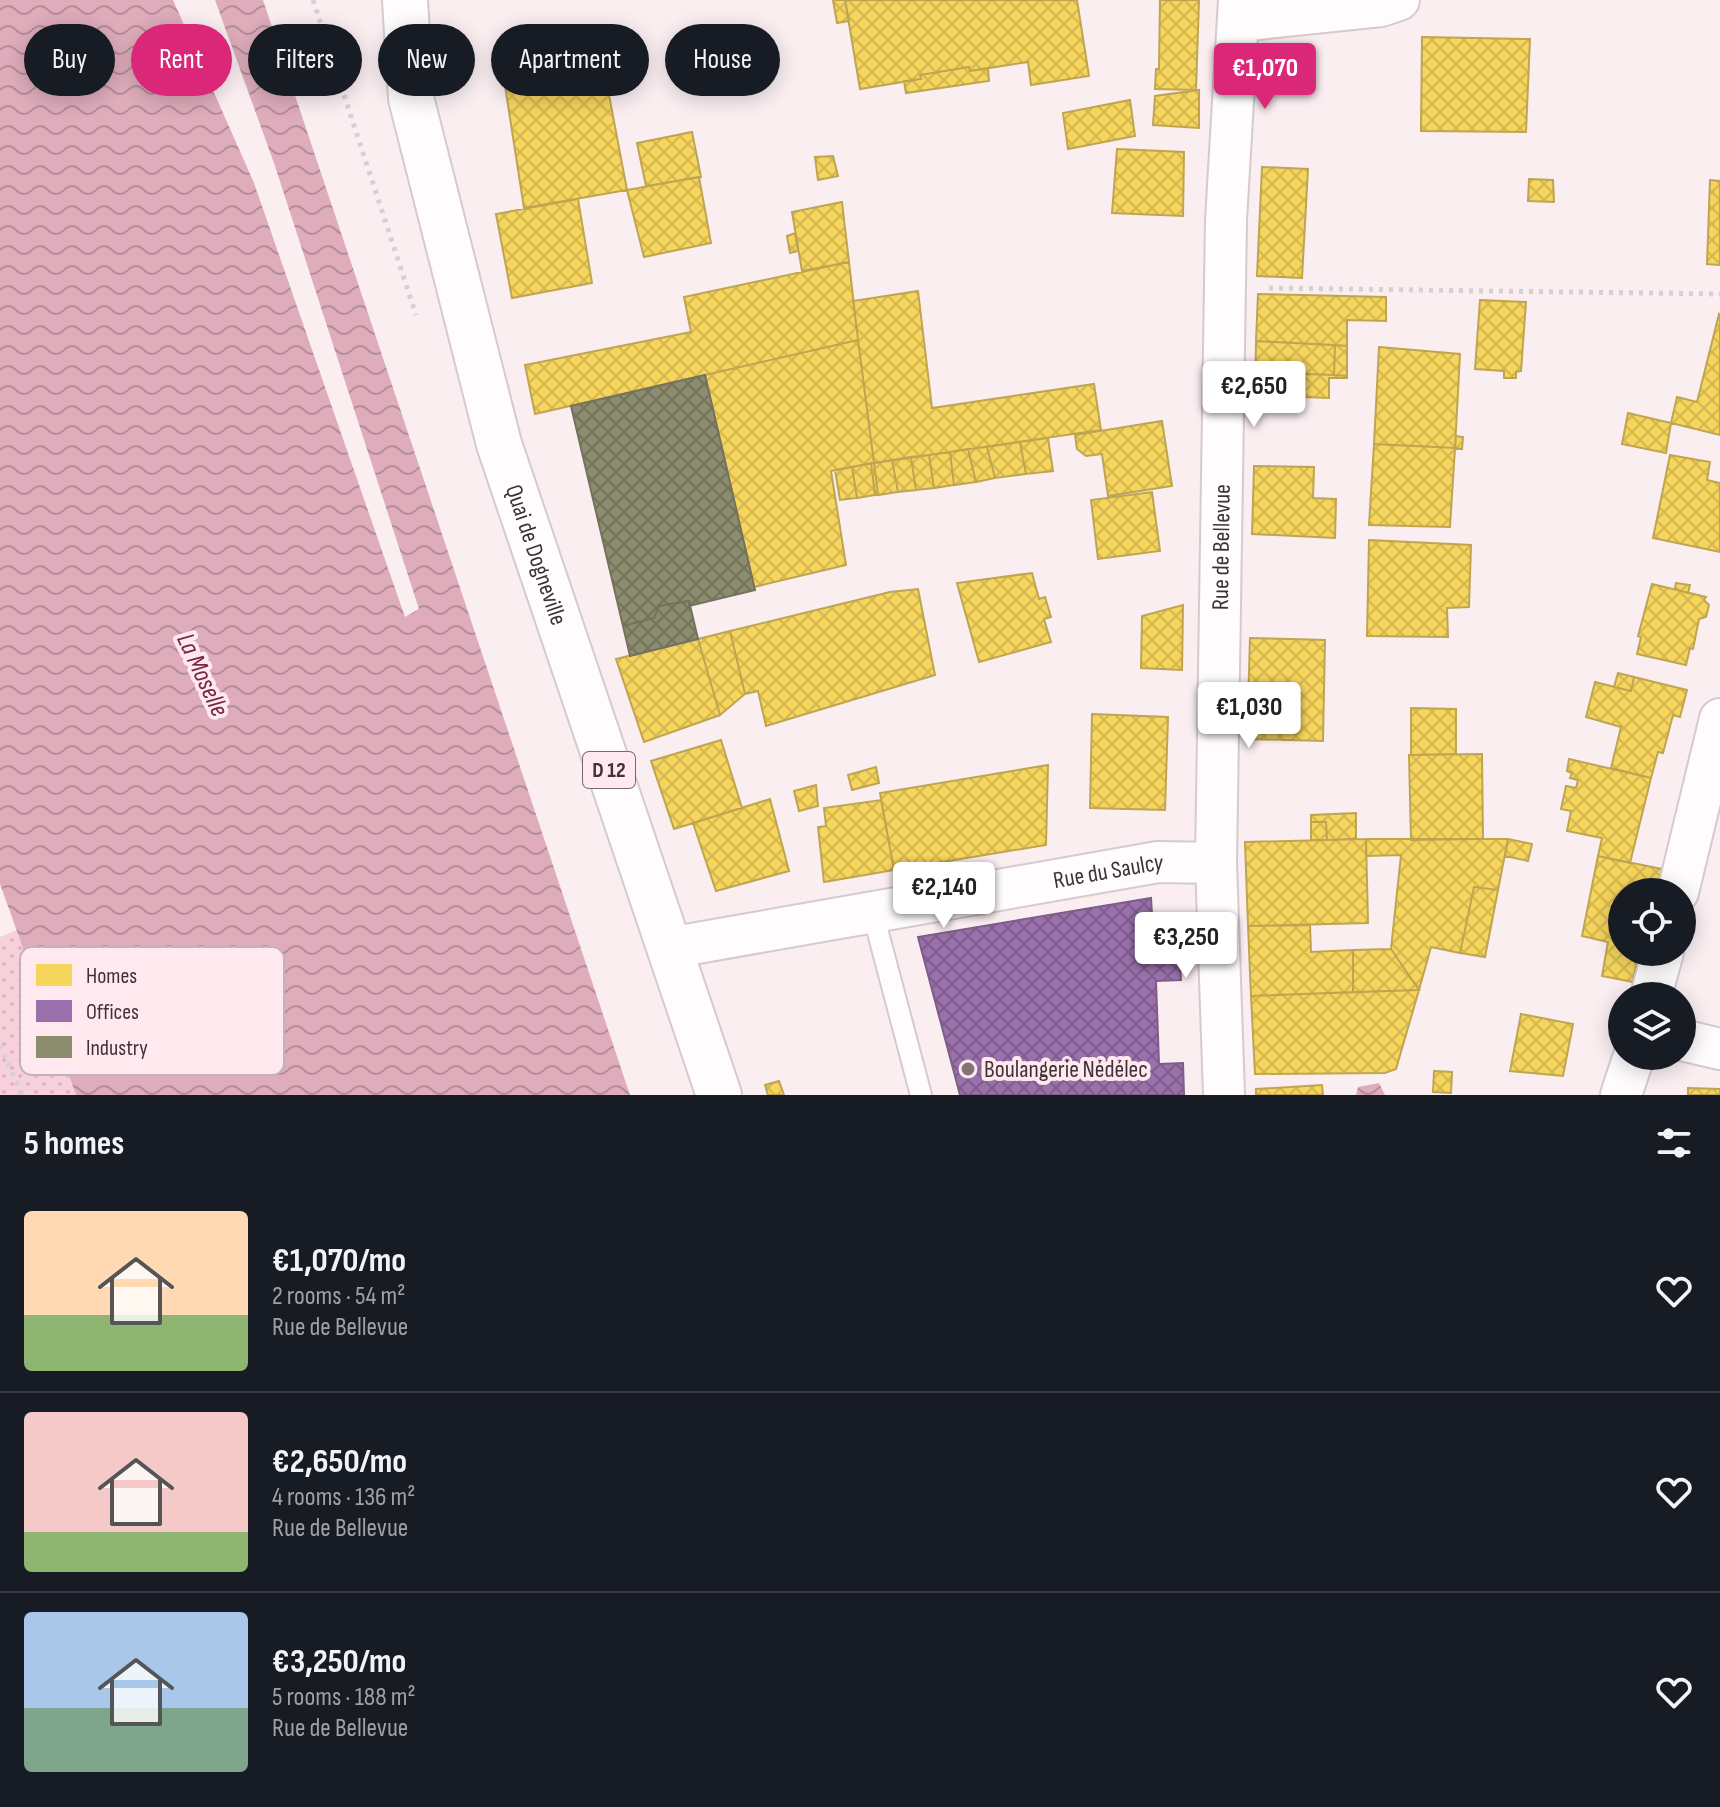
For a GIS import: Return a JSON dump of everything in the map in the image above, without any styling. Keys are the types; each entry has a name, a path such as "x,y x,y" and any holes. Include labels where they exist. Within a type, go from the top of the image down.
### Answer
{"main road":[{"name":"Quai de Dogneville","path":"405,0 411,98 499,444 719,1095"}],"street":[{"path":"1239,10 1381,6 1399,0"},
{"name":"Rue de Bellevue","path":"1224,1095 1216,863 1226,220 1239,10"},
{"path":"1681,878 1720,719"},
{"name":"Rue du Saulcy","path":"669,948 1158,862 1216,863"},
{"path":"1696,1043 1720,1049"},
{"path":"1621,1095 1629,1070"}],"lane":[{"path":"872,910 921,1095"}],"path":[{"path":"1225,288 1720,294"},
{"path":"0,1045 22,1095"}],"shaded area":[{"path":"17,930 23,947 20,947 20,1075 69,1075 76,1095 0,1095 0,937"}],"water":[{"name":"La Moselle","path":"0,0 173,0 184,24 131,24 131,96 215,96 254,183 405,617 419,609 250,96 295,96 630,1095 76,1095 69,1075 284,1075 284,947 23,947 0,884"},
{"path":"215,0 263,0 271,24 248,24 248,91 232,47 232,24 224,24"},
{"path":"1379,1083 1385,1095 1356,1095 1358,1087"}],"building: Homes":[{"path":"833,0 845,0 849,21 837,23"},
{"path":"845,0 1077,0 1089,76 1031,85 1028,62 970,71 969,67 860,89"},
{"path":"1160,0 1199,0 1196,90 1155,89 1156,69 1159,69"},
{"path":"1422,37 1530,39 1526,132 1421,131"},
{"path":"969,67 970,71 988,68 989,81 906,93 904,81 921,79 920,75"},
{"path":"1199,90 1199,128 1153,125 1155,96"},
{"path":"507,96 609,96 627,190 524,208"},
{"path":"1130,100 1135,136 1068,149 1063,113"},
{"path":"692,132 701,177 646,186 637,143"},
{"path":"1117,149 1184,152 1183,216 1112,213"},
{"path":"833,156 838,176 818,180 815,157"},
{"path":"1262,167 1308,169 1302,278 1257,276"},
{"path":"699,177 711,243 644,257 627,190"},
{"path":"1529,179 1553,180 1554,202 1528,201"},
{"path":"1710,180 1720,181 1720,265 1707,264"},
{"path":"578,199 592,283 512,298 496,214"},
{"path":"842,202 849,262 802,271 792,212"},
{"path":"795,233 798,251 790,253 787,236"},
{"path":"849,262 858,340 535,414 525,365 691,332 684,297"},
{"path":"918,291 932,408 1094,384 1101,430 874,463 853,301"},
{"path":"1258,294 1386,297 1386,321 1347,320 1347,346 1256,341"},
{"path":"1480,300 1526,302 1521,371 1516,372 1516,378 1504,378 1504,371 1475,369"},
{"path":"1719,314 1720,435 1671,423 1677,397 1697,402"},
{"path":"858,340 874,463 831,471 846,565 754,587 705,375"},
{"path":"1256,341 1335,345 1334,375 1305,374 1302,398 1255,396"},
{"path":"1335,345 1347,346 1347,376 1334,375"},
{"path":"1379,347 1460,354 1455,448 1374,444"},
{"path":"1305,374 1347,378 1329,378 1329,398 1304,397"},
{"path":"1628,413 1671,423 1666,453 1622,444"},
{"path":"1162,421 1172,486 1108,496 1102,454 1086,456 1077,449 1075,435"},
{"path":"1456,436 1463,437 1462,449 1455,448"},
{"path":"1048,438 1053,471 1026,474 1020,442"},
{"path":"1020,442 1026,474 995,478 987,447"},
{"path":"1374,444 1455,448 1450,527 1369,525"},
{"path":"987,447 995,478 976,482 968,449"},
{"path":"968,449 976,482 954,485 950,452"},
{"path":"950,452 954,485 934,488 929,455"},
{"path":"929,455 934,488 916,490 911,457"},
{"path":"1670,455 1710,462 1707,480 1720,483 1720,552 1653,538"},
{"path":"911,457 916,490 898,492 892,460"},
{"path":"892,460 898,492 878,495 874,463"},
{"path":"871,463 874,463 878,495 875,495"},
{"path":"871,463 875,495 857,498 852,467"},
{"path":"1254,466 1314,467 1313,498 1336,499 1335,538 1252,534"},
{"path":"852,467 857,498 840,500 835,470"},
{"path":"1152,492 1160,551 1098,559 1091,500"},
{"path":"1369,540 1471,545 1469,607 1447,608 1448,637 1367,636"},
{"path":"1032,573 1039,599 1045,597 1051,617 1044,619 1051,642 979,662 957,583"},
{"path":"1676,583 1690,585 1688,593 1675,589"},
{"path":"1652,584 1706,597 1704,600 1709,605 1706,617 1699,619 1686,665 1637,654 1641,637 1638,636"},
{"path":"918,589 935,675 766,726 758,691 745,694 730,631 890,592"},
{"path":"1183,605 1182,670 1141,668 1142,616"},
{"path":"730,631 745,694 720,715 698,639"},
{"path":"1250,638 1325,640 1323,741 1247,739"},
{"path":"698,639 720,715 644,742 616,659"},
{"path":"1618,673 1634,677 1631,691 1614,687"},
{"path":"1634,677 1687,690 1680,717 1673,715 1663,753 1658,752 1651,778 1611,768 1621,727 1586,717 1595,682 1631,691"},
{"path":"1411,708 1456,709 1456,754 1411,755"},
{"path":"1092,714 1168,717 1165,810 1090,808"},
{"path":"721,740 742,808 674,829 651,761"},
{"path":"1482,754 1483,839 1411,840 1409,755"},
{"path":"1569,759 1651,778 1630,863 1598,856 1602,838 1567,831 1571,811 1561,809 1566,786 1576,788 1578,780 1570,778 1572,773 1567,771"},
{"path":"1048,765 1046,845 894,870 880,793"},
{"path":"876,767 879,783 852,790 848,775"},
{"path":"816,785 818,806 799,811 794,791"},
{"path":"770,799 789,871 716,891 693,823"},
{"path":"881,800 894,870 824,882 818,827 826,826 824,808"},
{"path":"1356,813 1356,839 1327,840 1326,822 1311,822 1311,815"},
{"path":"1311,822 1326,822 1327,840 1311,840"},
{"path":"1366,839 1508,839 1498,890 1474,887 1460,953 1431,947 1419,990 1391,949 1401,855 1366,856"},
{"path":"1366,839 1368,923 1248,926 1245,842"},
{"path":"1508,839 1532,844 1528,861 1505,856"},
{"path":"1598,856 1662,869 1660,878 1608,878 1608,942 1582,936"},
{"path":"1474,887 1498,890 1485,957 1460,953"},
{"path":"1310,925 1311,952 1353,950 1353,992 1251,996 1248,926"},
{"path":"1608,942 1608,966 1636,966 1633,982 1602,976"},
{"path":"1391,949 1419,990 1353,992 1353,950"},
{"path":"1419,990 1396,1069 1385,1073 1255,1074 1251,996"},
{"path":"1521,1014 1573,1024 1563,1076 1510,1071"},
{"path":"1434,1071 1452,1072 1451,1093 1433,1092"},
{"path":"779,1081 784,1095 768,1095 765,1085"},
{"path":"1322,1085 1323,1095 1256,1095 1256,1089"},
{"path":"1688,1088 1720,1089 1720,1095 1688,1095"}],"building: Offices":[{"path":"1151,898 1154,947 1179,946 1181,980 1156,981 1159,1064 1183,1063 1184,1095 960,1095 918,937"}],"building: Industry":[{"path":"705,375 755,590 689,606 689,601 659,606 654,618 623,626 571,406"},
{"path":"689,601 698,639 630,656 623,626 654,618 659,606"}],"place":[{"name":"Boulangerie Nédélec","path":"968,1069"}]}
